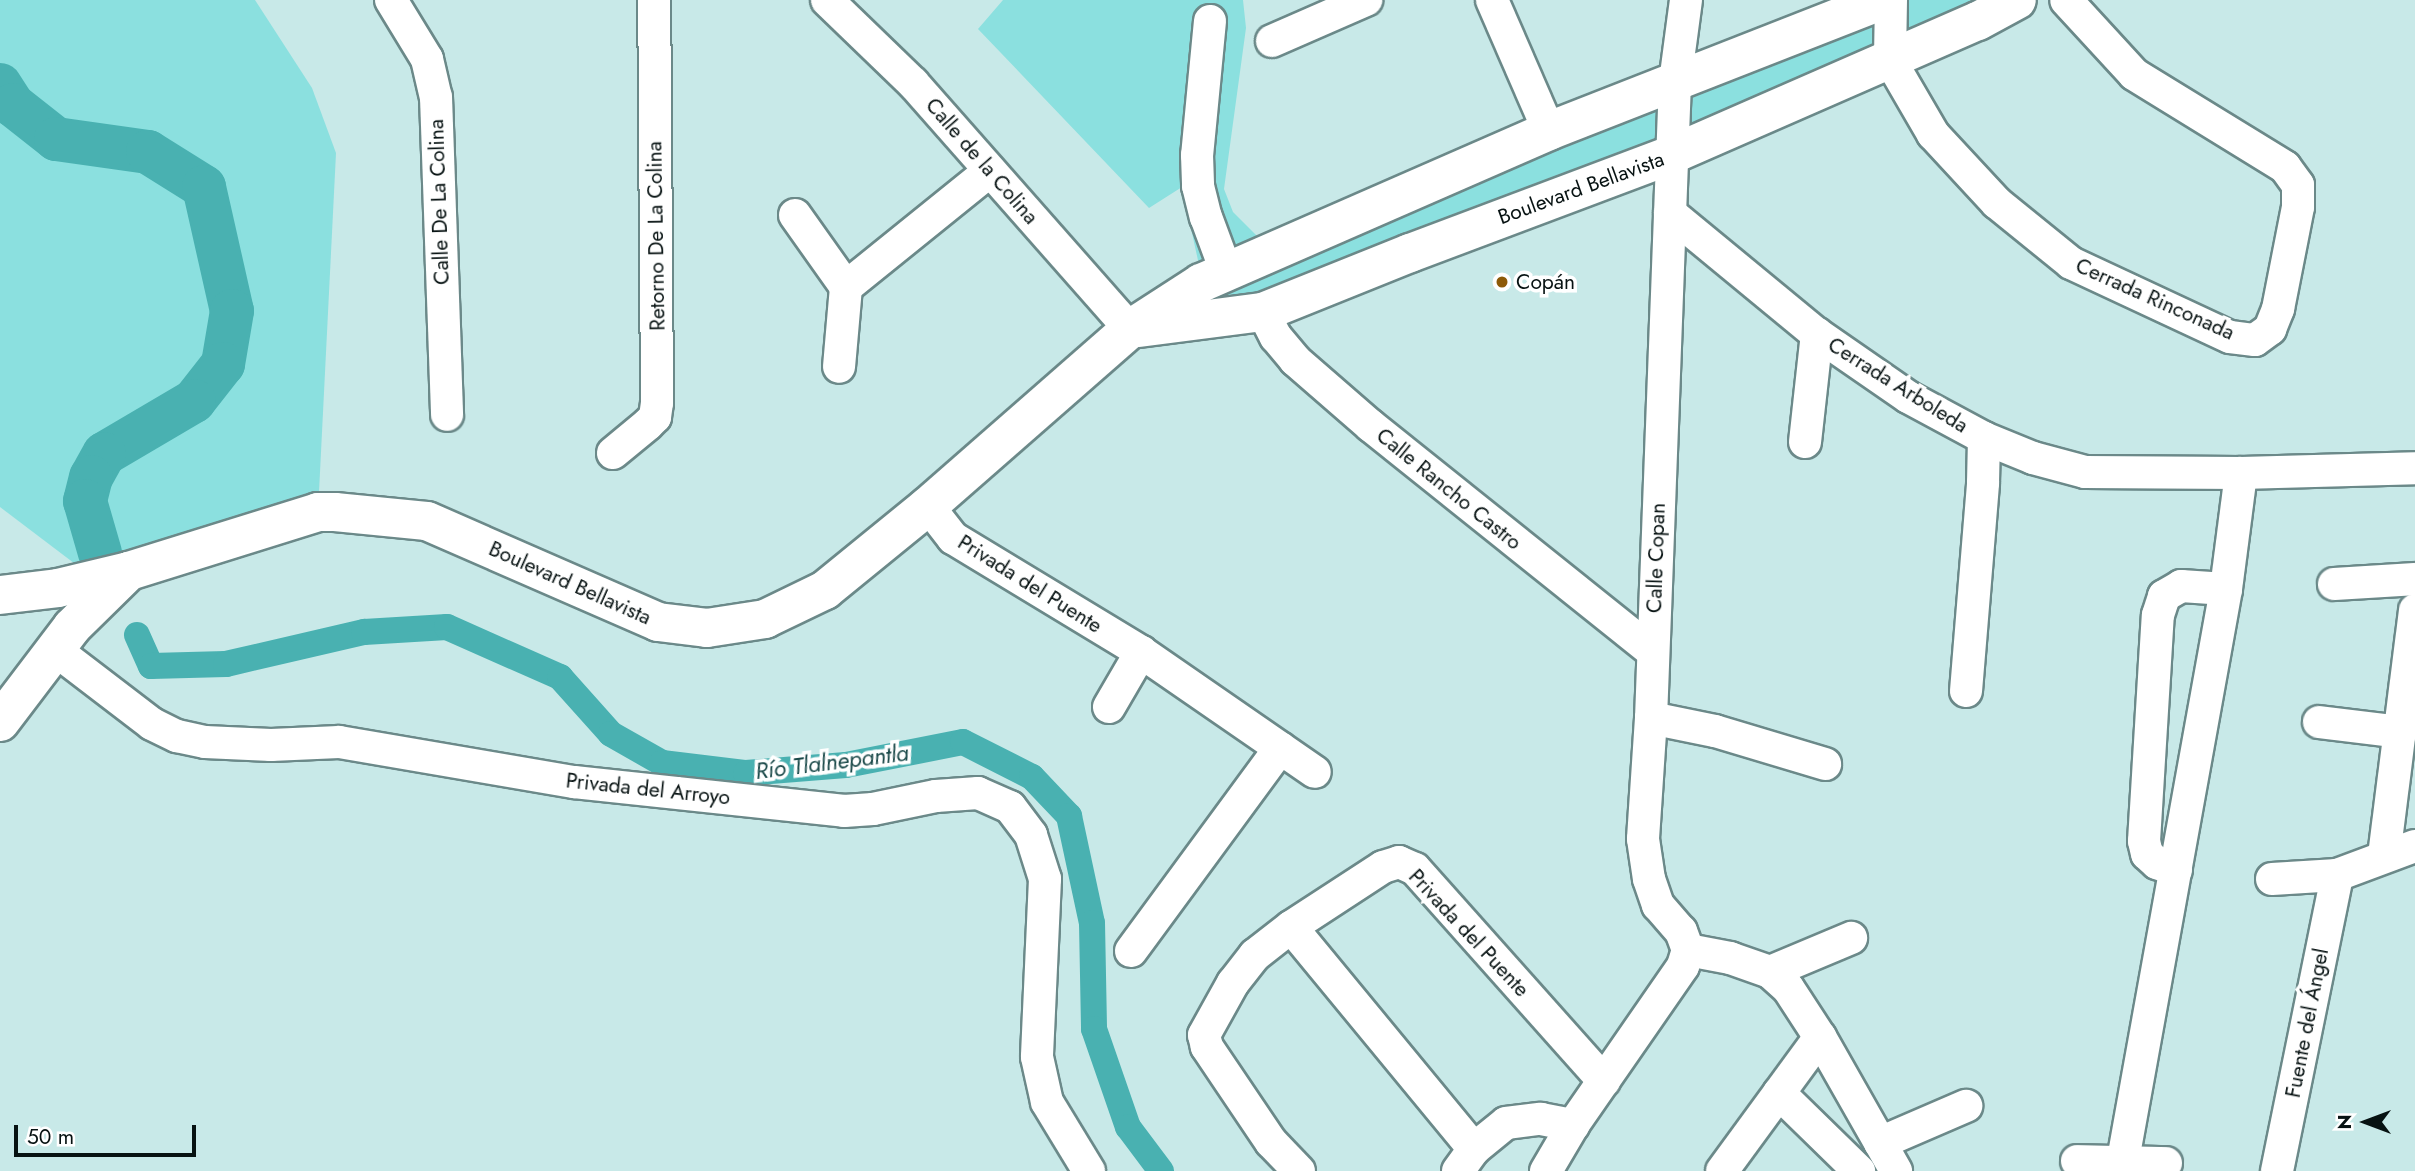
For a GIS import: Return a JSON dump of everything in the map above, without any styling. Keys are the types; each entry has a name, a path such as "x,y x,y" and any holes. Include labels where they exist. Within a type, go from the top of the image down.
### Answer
{"main road":[{"name":"Boulevard Bellavista","path":"0,595 58,588 123,575 318,512 379,514 428,522 658,622 707,628 765,619 825,590 928,506 1130,329 1201,283 1549,131 1883,0"},
{"name":"Boulevard Bellavista","path":"1130,329 1263,312 1421,248 1673,154 1890,61 2017,0"},
{"name":"Boulevard Bellavista","path":"0,722 64,637 123,575"}],"street":[{"name":"Calle De La Colina","path":"391,0 428,59 436,97 447,415"},
{"name":"Retorno De La Colina","path":"613,453 655,417 657,403 654,0"},
{"name":"Calle de la Colina","path":"827,0 913,83 1130,329"},
{"path":"1492,0 1549,131"},
{"name":"Calle Copan","path":"1686,0 1675,82 1651,718 1643,839 1649,879 1658,905 1681,931 1688,950"},
{"path":"1890,61 1891,0"},
{"name":"Cerrada Rinconada","path":"1890,61 1933,134 1997,203 2071,263 2230,337 2255,340 2270,329 2278,309 2298,207 2298,185 2285,167 2134,74 2066,0"},
{"path":"1272,41 1362,1"},
{"path":"1210,21 1197,155 1198,186 1206,217 1226,271"},
{"path":"846,287 990,171"},
{"name":"Cerrada Arboleda","path":"1670,213 1815,347 1984,438 2033,458 2085,472 2241,473 2415,468"},
{"path":"795,215 846,287 839,366"},
{"name":"Calle Rancho Castro","path":"1263,312 1276,337 1295,360 1361,418 1652,651"},
{"path":"1805,442 1815,347"},
{"path":"1966,691 1983,483 1984,438"},
{"path":"2123,1160 2226,589 2241,473"},
{"name":"Privada del Puente","path":"928,506 953,538 1141,652 1315,772"},
{"path":"2334,584 2415,579"},
{"path":"2176,870 2157,863 2147,854 2144,841 2158,615 2164,596 2181,586 2226,589"},
{"path":"2384,856 2415,610"},
{"name":"Privada del Arroyo","path":"64,637 152,724 177,736 205,742 271,745 339,742 574,782 844,811 873,809 936,796 978,793 1010,807 1031,835 1045,879 1037,1056 1047,1102 1088,1171"},
{"path":"1109,707 1141,652"},
{"path":"1651,718 1715,730 1825,764"},
{"path":"2319,722 2400,732"},
{"path":"1130,951 1280,748"},
{"path":"2272,879 2337,875 2415,846"},
{"name":"Privada del Puente","path":"1299,1171 1271,1142 1207,1047 1204,1035 1233,983 1255,955 1291,927 1382,867 1399,862 1415,869 1604,1082"},
{"name":"Fuente del Ángel","path":"2277,1171 2337,875"},
{"path":"1291,927 1466,1160 1506,1122 1541,1119 1573,1125"},
{"path":"1770,972 1851,938"},
{"path":"1546,1171 1573,1125 1683,966 1688,950 1730,958 1770,972 1788,988 1820,1037 1896,1171"},
{"path":"1722,1171 1820,1037"},
{"path":"1779,1093 1859,1171"},
{"path":"1881,1143 1966,1106"},
{"path":"2077,1161 2166,1163"}],"shaded area":[{"path":"0,0 255,0 312,88 336,153 318,512 95,579 0,507"},
{"path":"1003,0 1243,0 1246,28 1224,189 1233,212 1273,252 1883,0 2013,0 1211,320 1182,187 1149,208 978,29"}],"waterway":[{"name":"Río Tlalnepantla","path":"0,85 13,105 56,139 148,152 204,187 232,311 223,364 194,401 104,454 91,477 85,501 100,553"},
{"name":"Río Tlalnepantla","path":"137,635 151,666 226,664 364,632 447,627 560,677 611,734 662,763 746,773 846,765 963,742 1032,777 1069,816 1092,923 1094,1029 1128,1127 1161,1171"}],"place":[{"name":"Copán","path":"1502,282"}]}
